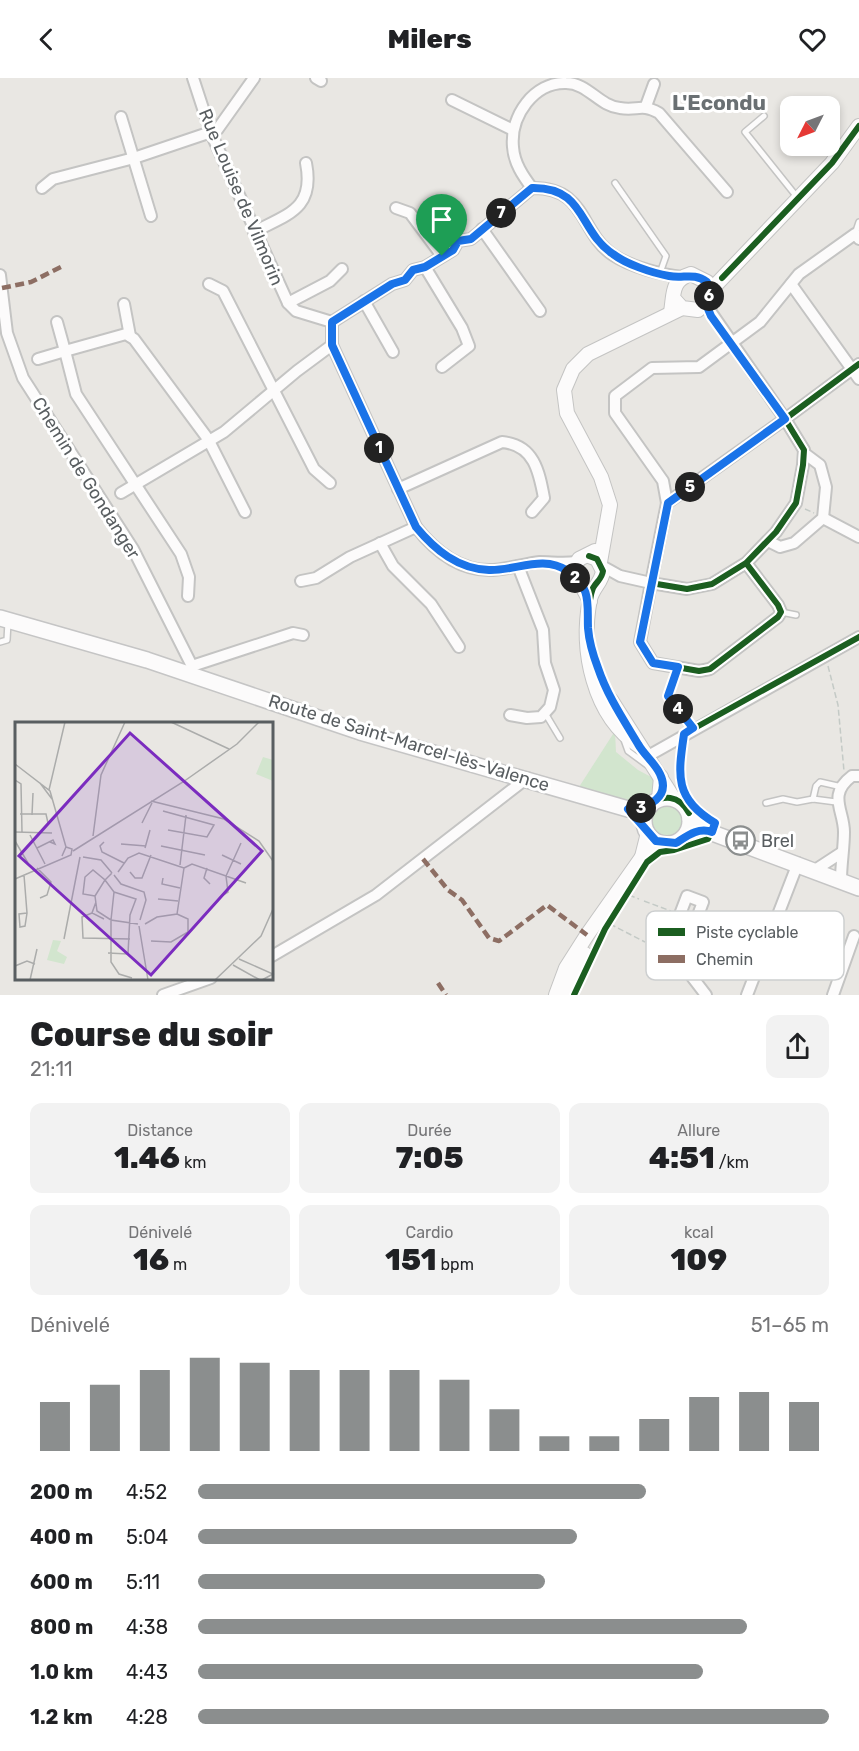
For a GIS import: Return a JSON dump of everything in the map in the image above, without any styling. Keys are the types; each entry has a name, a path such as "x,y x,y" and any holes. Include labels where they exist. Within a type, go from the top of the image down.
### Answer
{"main road":[{"name":"Route de Saint-Marcel-lès-Valence","path":"4,619 191,670 360,732 628,809 661,801"},
{"path":"690,819 686,834 676,843 662,843 646,829 645,814 661,801 685,806 690,819 707,831 829,872 859,888"},
{"name":"Route de Saint-Marcel-lès-Valence","path":"628,809 646,829"},
{"path":"686,834 707,831"}],"street":[{"name":"Rue Louise de Vilmorin","path":"193,78 211,133 288,303 296,310 332,322"},
{"path":"42,188 53,179 134,158 217,130 254,78"},
{"path":"532,188 516,163 513,130 527,102 538,91 566,82 582,85 618,108 646,106 659,113 727,192"},
{"path":"646,106 654,84"},
{"path":"452,100 513,130"},
{"path":"121,117 151,216"},
{"path":"706,301 722,278 844,148 859,126"},
{"path":"254,232 299,208 309,179 306,163"},
{"path":"706,301 671,293 612,254 570,200 560,191 532,188 471,239 458,241 453,250 425,267 413,270 405,280 392,284 332,322 332,345 416,527 431,546 448,558 468,567 489,570 542,562 687,589 712,584 746,563 768,541 796,503 804,453"},
{"path":"396,208 410,213 442,256"},
{"path":"482,229 540,311"},
{"path":"746,563 781,612 778,617 710,669 699,671 653,663 640,642 668,503 663,481 615,413 615,396 652,369 699,367 760,322 799,273 857,237"},
{"path":"425,267 462,328 469,346 442,367"},
{"path":"288,303 330,281 342,268"},
{"name":"Chemin de Gondanger","path":"0,275 8,333 23,378 133,549 191,670"},
{"path":"643,751 622,733 605,707 588,664 590,571 607,535 610,505 602,477 567,413 564,390 573,369 588,354 671,293 683,277 699,276 706,301 732,343 785,419 804,453 820,465 826,487 823,518 794,543 780,547 768,541"},
{"path":"209,284 223,291 314,469 330,483"},
{"path":"791,284 856,367 859,379"},
{"path":"364,301 393,352"},
{"path":"124,304 130,336 208,439 245,512"},
{"path":"57,322 76,394 181,554 189,577 188,596"},
{"path":"38,359 126,334 130,336"},
{"path":"120,494 208,439 224,432 332,345"},
{"path":"668,503 856,367"},
{"path":"398,489 502,442 516,443 527,452 540,473 544,498 532,512"},
{"path":"823,518 859,537"},
{"path":"301,581 316,578 350,556 416,527"},
{"path":"380,543 393,566 431,604 459,647"},
{"path":"510,715 527,718 541,717 550,707 554,690 545,663 543,630 518,566"},
{"path":"588,629 602,678 643,751 661,775 661,801"},
{"path":"191,670 293,633 303,635"},
{"path":"643,751 693,728 859,637"},
{"path":"829,872 841,853 844,831 836,802 844,784 852,776 859,776"},
{"path":"273,955 376,895 526,778"},
{"path":"568,995 577,967 606,922 642,857 646,829"},
{"path":"642,857 662,843"},
{"path":"829,872 841,853"},
{"path":"780,911 798,863"},
{"path":"696,899 705,892"},
{"path":"681,911 687,896 703,902 700,911"},
{"path":"556,995 566,968 606,922"},
{"path":"844,964 854,936"},
{"path":"847,955 859,959"},
{"path":"163,995 205,980"},
{"path":"694,980 706,995"},
{"path":"747,995 753,980"},
{"path":"833,995 838,980"}],"lane":[{"path":"764,116 745,132 798,198"},
{"path":"615,183 666,256 671,293"},
{"path":"857,237 859,222"},
{"path":"781,612 796,615"},
{"path":"0,642 7,640 4,619"},
{"path":"545,713 560,738"},
{"path":"622,733 628,751 661,775"},
{"path":"813,799 816,786 820,782 844,784"},
{"path":"766,803 783,799 797,802 813,799 836,802"}],"path":[{"path":"796,503 823,518"},
{"path":"826,656 838,705 844,784"},
{"path":"678,667 668,696 693,728"},
{"path":"621,902 631,887"},
{"path":"644,901 672,911"},
{"path":"606,922 646,943"}],"green space":[{"path":"615,731 616,752 638,770 655,779 653,791 641,802 633,802 579,787"},
{"path":"667,803 680,808 685,821 680,834 667,839 654,834 649,821 654,808"}],"marked path":[{"path":"2,288 31,282 63,266"},
{"path":"423,859 448,890 462,900 489,938 499,941 547,905 587,935"},
{"path":"438,983 446,995"}],"cycle path":[{"path":"722,278 832,163 859,126"},
{"path":"746,563 778,605 781,612 778,617 710,669 699,671 653,663 640,642 651,583 687,589 712,584 746,563 776,532 796,503 803,465 804,450 785,419 859,364"},
{"path":"588,629 591,593 603,571 597,559 589,556"},
{"path":"574,995 605,929 647,862 660,852 708,839 715,823 701,814 685,795 681,774 684,734 859,637"},
{"path":"678,841 666,844 655,840 646,831 644,822 646,812 652,804 661,799 670,798 680,802 689,813"}],"place":[{"name":"Brel","path":"740,841"}],"district":[{"name":"L'Econdu","path":"719,103"}],"route":[{"path":"532,188 560,191 570,200 612,254 668,276 683,277 691,274 707,282 710,291 706,304 711,316 785,419 668,503 640,642 653,663 678,667 668,696 693,728 684,734 679,765 680,779 685,796 692,807 715,823 712,832 686,834 676,843 662,843 652,838 645,824 628,809 650,806 659,800 662,788 661,775 639,746 627,721 610,697 591,645 588,629 590,601 574,575 558,565 542,562 489,570 468,567 448,558 431,546 416,527 398,489 332,345 332,322 392,284 405,280 413,270 425,267 442,256 453,250 458,241 471,239 532,188"}]}
